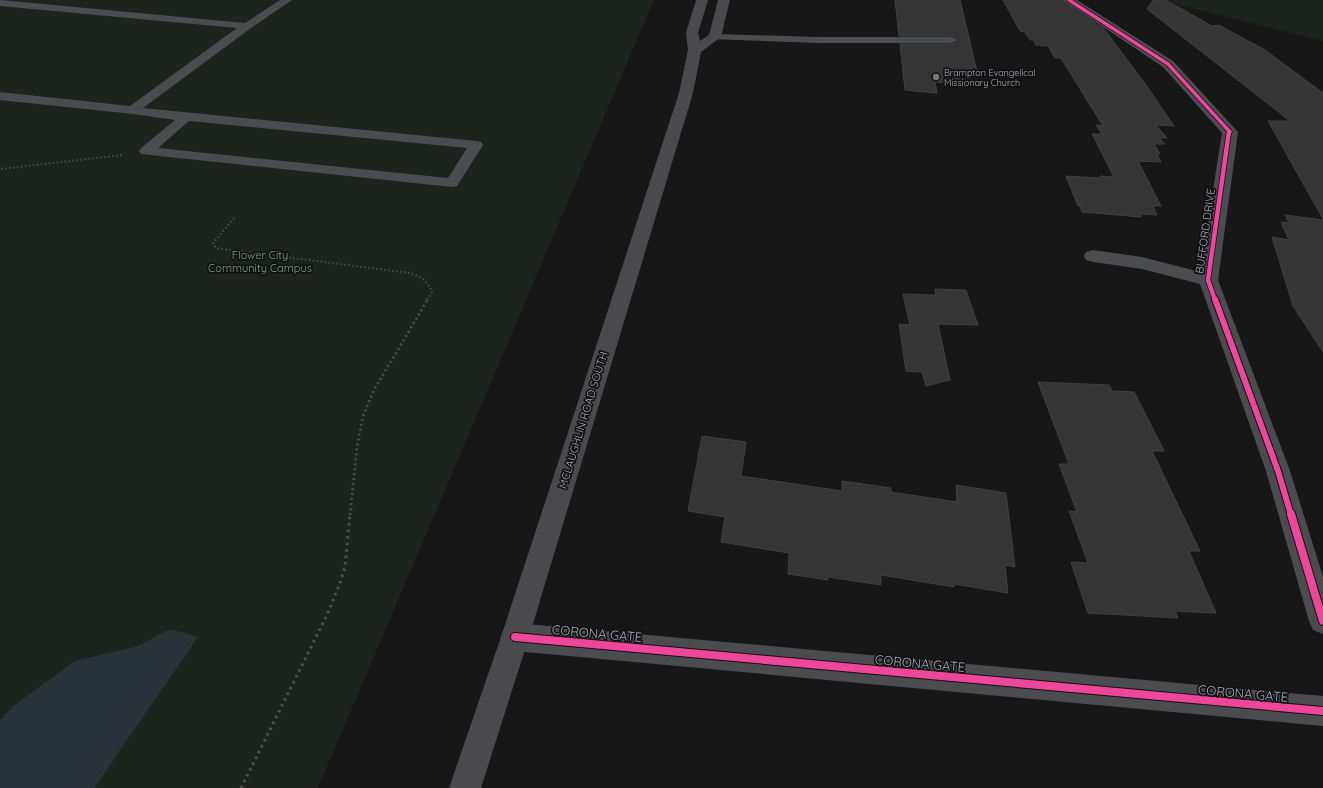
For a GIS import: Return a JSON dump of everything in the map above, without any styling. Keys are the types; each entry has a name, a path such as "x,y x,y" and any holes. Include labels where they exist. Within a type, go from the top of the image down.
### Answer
{"main road":[{"name":"MCLAUGHLIN ROAD SOUTH","path":"465,788 515,637 683,100 695,50 692,33 702,0"},
{"path":"695,50 715,36 724,0"}],"street":[{"name":"BUFFORD DRIVE","path":"1069,0 1168,64 1230,132 1208,280 1278,470 1323,621"},
{"path":"1093,256 1142,263 1208,280"},
{"name":"CORONA GATE","path":"515,637 1323,711"}],"lane":[{"path":"133,110 247,26 287,0"},
{"path":"0,3 247,26"},
{"path":"715,36 818,40 951,40"},
{"path":"0,96 186,117 476,145 452,183 146,152"},
{"path":"146,152 186,117"}],"path":[{"path":"1,169 146,152"},
{"path":"234,218 213,243 216,248 404,272 422,278 428,283 432,292 367,402 360,430 345,567 340,583 327,615 241,788"}],"green space":[{"name":"Flower City Community Campus","path":"0,0 654,0 318,788 0,788"},
{"path":"1168,0 1323,0 1323,41 1175,4"}],"shaded area":[{"path":"170,629 198,637 94,788 0,788 0,721 12,707 75,661 138,646"}],"building":[{"path":"895,0 960,0 978,76 968,75 970,84 935,82 937,93 905,90 900,44 951,44 956,43 958,40 956,37 951,36 899,36"},
{"path":"1003,0 1062,0 1104,29 1146,85 1174,126 1156,125 1167,138 1159,138 1165,144 1154,144 1160,154 1157,154 1161,162 1138,161 1161,206 1153,206 1157,215 1140,214 1141,217 1082,212 1080,206 1078,206 1066,176 1100,178 1100,176 1114,177 1092,134 1102,134 1096,125 1103,126 1061,58 1055,58 1048,46 1036,45 1034,40 1030,40 1025,32 1020,31"},
{"path":"1153,0 1166,0 1212,26 1219,25 1265,50 1323,93 1323,219 1268,121 1290,121 1147,9"},
{"path":"1285,215 1323,220 1323,352 1293,306 1272,237 1289,240 1281,222 1289,223"},
{"path":"935,289 966,290 978,325 938,324 950,380 926,386 922,372 906,371 899,324 910,325 903,294 936,295"},
{"path":"1038,382 1109,385 1112,391 1134,392 1164,451 1152,451 1200,551 1189,551 1216,613 1175,611 1178,618 1088,613 1071,562 1088,563 1069,511 1077,512 1059,464 1069,464"},
{"path":"702,436 746,442 741,476 842,491 842,481 891,488 891,492 957,502 956,485 1006,493 1015,567 1005,565 1008,593 954,584 954,587 881,575 881,585 828,577 828,580 788,574 789,553 721,542 725,517 688,511"}],"cycle path":[{"path":"1069,0 1168,64 1230,132 1208,280 1278,471 1323,621"},
{"path":"515,637 1323,711"}],"place":[{"name":"Brampton Evangelical Missionary Church","path":"936,77"}]}
